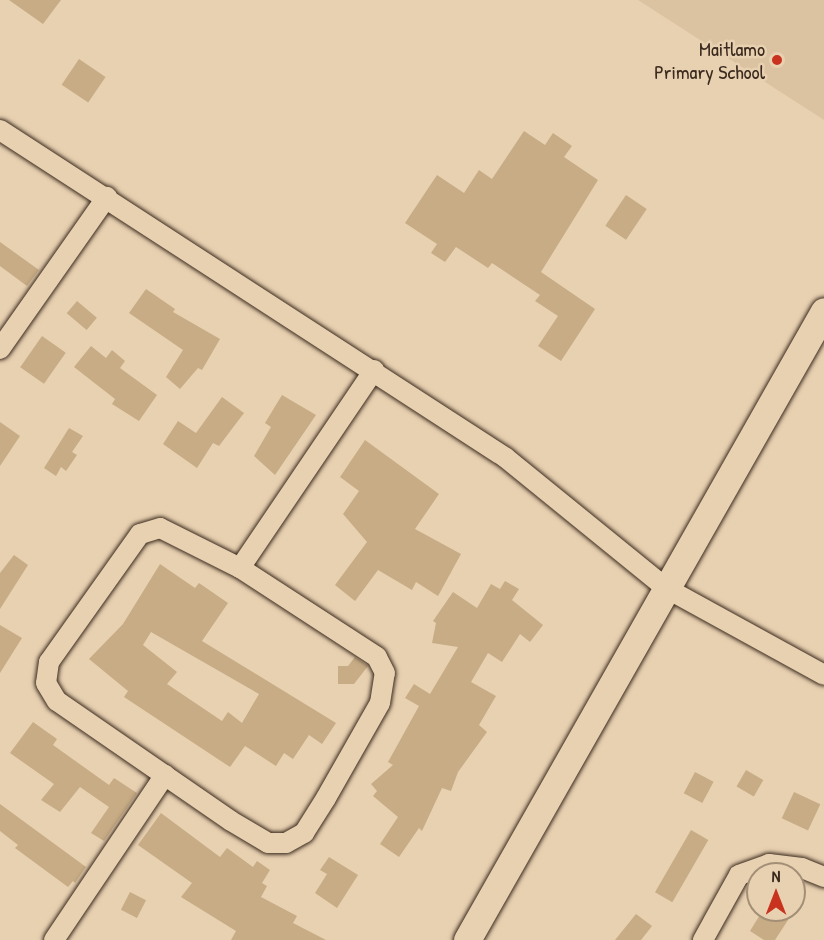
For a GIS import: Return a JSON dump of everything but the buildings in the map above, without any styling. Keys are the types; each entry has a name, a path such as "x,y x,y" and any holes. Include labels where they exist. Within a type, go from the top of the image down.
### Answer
{"street":[{"path":"0,130 107,197 307,331 374,370 506,458 666,588 824,675"},
{"path":"0,349 107,197"},
{"path":"467,940 824,311"},
{"path":"240,568 374,370"},
{"path":"149,529 172,533 240,568 377,657 385,674 380,703 304,833 286,843 268,843 165,775 57,701 46,683 49,662 133,542 149,529"},
{"path":"54,940 165,775"},
{"path":"703,940 739,875 769,864 802,868 824,877"}],"shaded area":[{"name":"Maitlamo Primary School","path":"638,0 824,0 824,120"}],"place":[{"name":"Maitlamo Primary School","path":"777,60"}]}
